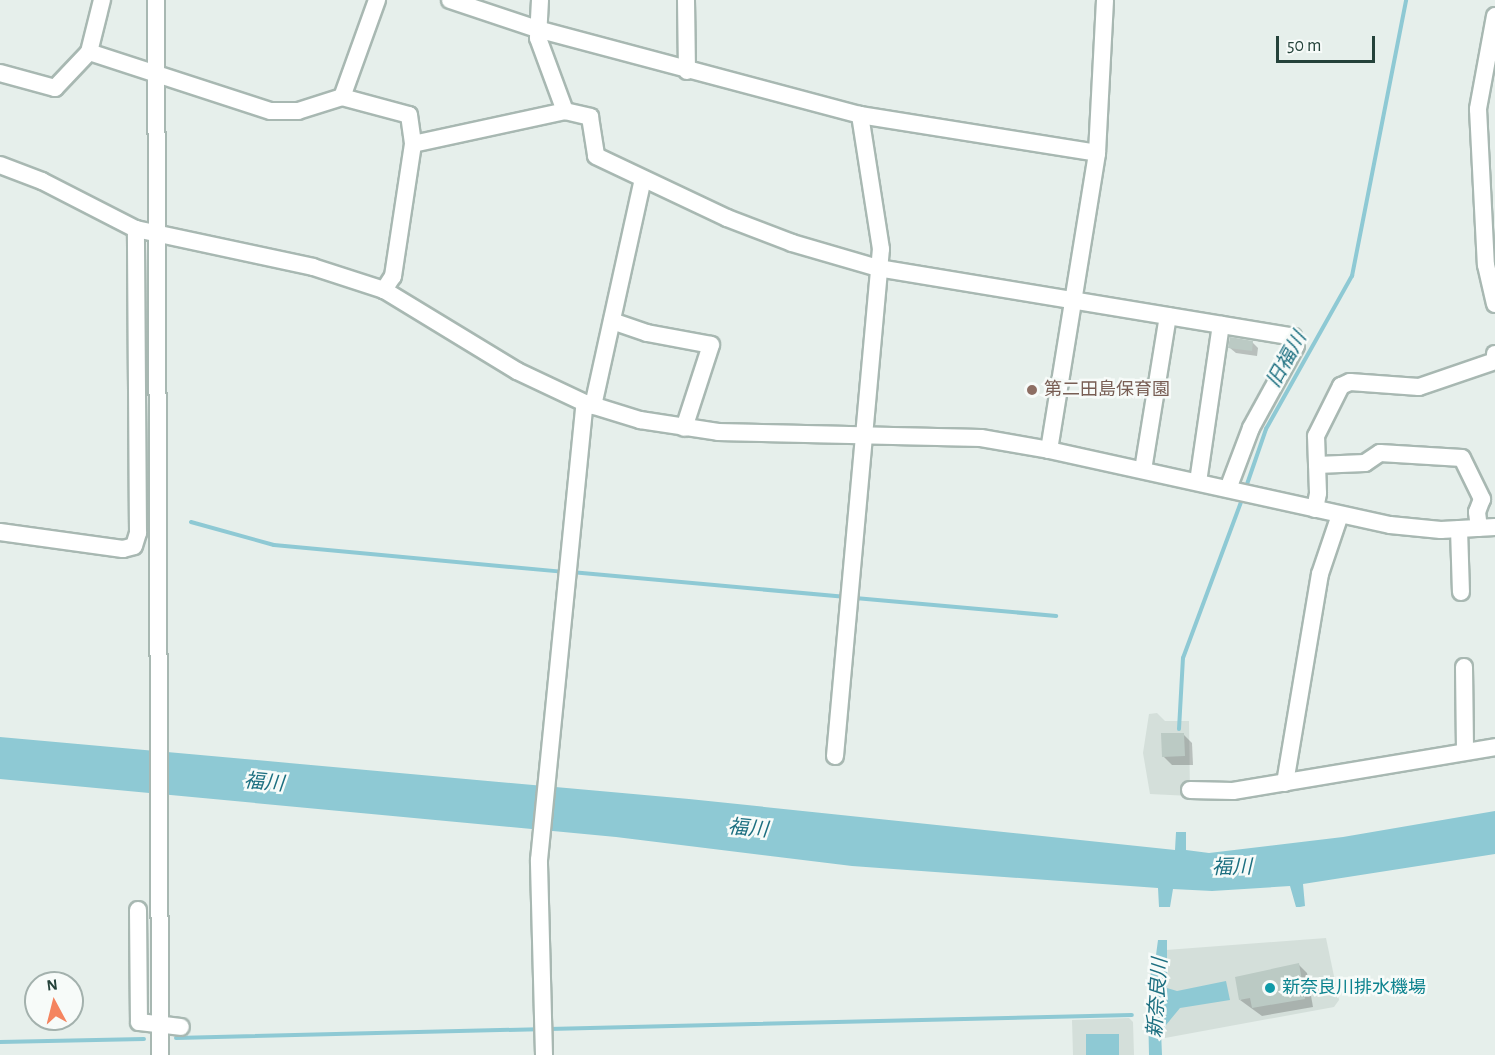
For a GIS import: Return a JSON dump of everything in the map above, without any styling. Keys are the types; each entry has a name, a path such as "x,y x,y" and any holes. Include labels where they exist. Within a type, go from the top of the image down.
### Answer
{"street":[{"path":"0,73 55,88 89,52 102,0"},
{"path":"156,0 162,825 160,1055"},
{"path":"342,97 377,0"},
{"path":"450,0 537,29 687,71 860,115 1097,153"},
{"path":"540,0 537,29 565,111"},
{"path":"686,0 687,71"},
{"path":"1048,450 1097,153 1105,0"},
{"path":"1495,16 1478,109 1486,265 1495,304"},
{"path":"89,52 271,111 298,111 342,97 409,115 413,144 393,276 384,290"},
{"path":"413,144 565,111 590,117 596,156 761,231 878,267 1293,337 1297,342 1251,428 1228,489"},
{"path":"835,756 867,435 880,226 860,115"},
{"path":"0,165 42,181 136,229 313,267 384,290 517,372 589,404 684,428 981,438 1048,450 1340,515 1411,528 1487,528 1477,512 1482,499 1462,458 1380,453 1365,463 1317,465"},
{"path":"544,1055 539,860 589,404 612,321 643,179"},
{"path":"0,532 123,549 134,546 138,521 136,229"},
{"path":"1143,470 1168,316"},
{"path":"612,321 647,333 711,345 684,428"},
{"path":"1198,482 1221,325"},
{"path":"1315,509 1318,430 1345,383 1419,387 1494,361 1495,354"},
{"path":"1285,783 1320,574 1340,515"},
{"path":"1459,529 1461,592"},
{"path":"1464,667 1465,750"},
{"path":"1190,790 1233,792 1465,750 1495,747"},
{"path":"138,910 139,1022 181,1027"}],"shaded area":[{"path":"1157,713 1165,721 1189,721 1190,796 1150,794 1143,753 1149,714"},
{"path":"1326,938 1339,1000 1334,1007 1165,1038 1166,950"},
{"path":"1129,1018 1133,1022 1134,1055 1073,1055 1072,1020"}],"water":[{"name":"福川","path":"0,737 689,799 1175,850 1176,832 1186,832 1186,850 1209,853 1343,837 1495,811 1495,854 1303,884 1305,906 1300,907 1296,907 1290,886 1212,891 1173,889 1170,907 1159,907 1158,888 852,866 616,837 0,779"},
{"name":"新奈良川","path":"1158,940 1167,940 1167,988 1177,991 1226,981 1230,1000 1180,1008 1161,1031 1162,1055 1149,1055 1148,1007 1152,956 1156,955"},
{"path":"1086,1034 1119,1034 1119,1055 1086,1055"}],"building":[{"path":"1230,337 1253,341 1252,351 1228,348"},
{"path":"1161,733 1184,733 1185,756 1162,757"},
{"name":"新奈良川排水機場","path":"1299,963 1305,999 1252,1008 1250,998 1239,1000 1235,977"}],"waterway":[{"name":"旧福川","path":"1245,490 1266,429 1352,276 1406,0"},
{"name":"旧福川","path":"1179,729 1183,658 1243,497"},
{"path":"191,522 274,545 564,572"},
{"path":"571,572 844,597"},
{"path":"855,598 1056,616"},
{"path":"549,1029 1132,1015"},
{"path":"176,1038 538,1029"},
{"path":"0,1042 144,1039"}],"place":[{"name":"第二田島保育園","path":"1032,390"},
{"name":"新奈良川排水機場","path":"1270,988"}]}
